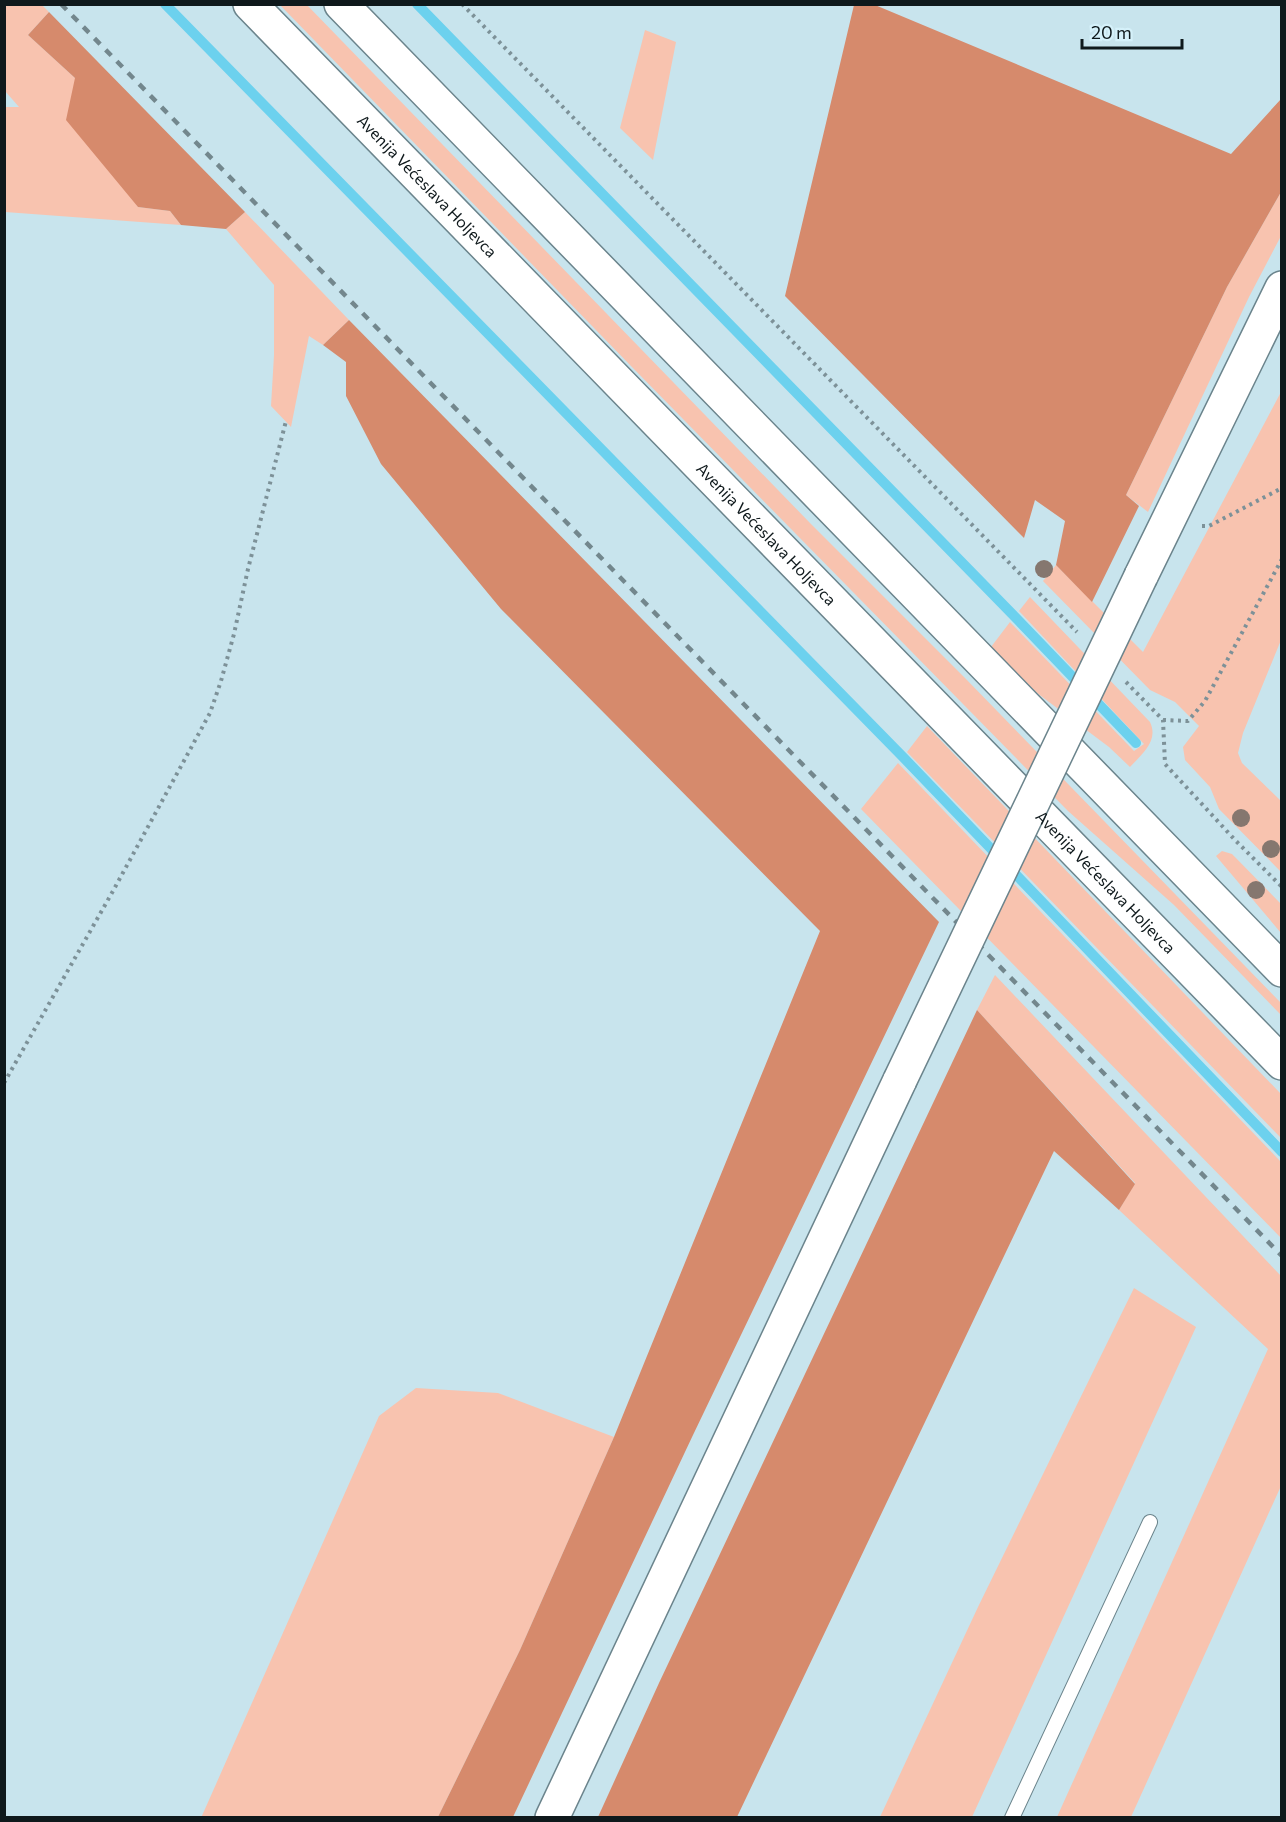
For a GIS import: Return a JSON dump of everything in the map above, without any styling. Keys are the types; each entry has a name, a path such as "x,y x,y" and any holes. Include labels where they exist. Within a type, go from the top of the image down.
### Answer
{"main road":[{"name":"Avenija Većeslava Holjevca","path":"250,4 1281,1063"},
{"path":"341,4 1281,970"},
{"path":"552,1818 900,1080 1281,288"}],"lane":[{"path":"1012,1818 1150,1522"}],"path":[{"path":"462,4 1084,639"},
{"path":"4,1083 114,891 210,713 234,634 248,568 286,421"},
{"path":"1195,525 1209,526 1281,488"},
{"path":"1163,720 1188,720 1205,701 1281,559"},
{"path":"1124,680 1163,720 1165,764 1281,887"}],"shaded area":[{"path":"5,5 42,5 49,12 28,35 75,78 138,207 170,211 181,225 5,212 4,107 19,107 5,91"},
{"path":"280,5 307,5 810,523 965,678 1281,1003 1281,1015 1174,905 1068,811"},
{"path":"854,5 875,5 1231,154 1281,99 1281,192 1227,287 1126,495 1139,506 1092,602 1056,565 1065,521 1035,500 1024,538 785,296"},
{"path":"49,12 245,212 226,229 181,225 170,211 138,207 66,120 75,78 28,35"},
{"path":"645,30 676,42 653,160 620,128"},
{"path":"1281,192 1281,236 1249,297 1148,512 1126,495 1227,287"},
{"path":"245,212 349,320 323,345 309,336 291,427 271,406 274,285 226,229"},
{"path":"349,320 939,922 513,1817 438,1817 520,1650 614,1437 820,931 501,609 381,464 346,396 346,362 323,345"},
{"path":"1281,392 1281,640 1243,733 1238,753 1242,763 1281,801 1281,872 1219,809 1210,787 1185,760 1183,747 1199,726 1175,702 1150,690 1043,581 1056,565 1143,652"},
{"path":"1030,597 1150,722 1151,741 1130,767 1109,747 1037,693 991,647 1010,622 1134,751 1144,744 1019,611"},
{"path":"927,726 1281,1094 1280,1137 907,752"},
{"path":"898,763 1281,1162 1281,1238 861,809"},
{"path":"1222,851 1232,854 1281,904 1281,933 1216,856"},
{"path":"995,975 1281,1276 1281,1486 1131,1817 1057,1817 1268,1349 1119,1210 1135,1183 977,1010"},
{"path":"977,1010 1135,1184 1119,1210 1054,1151 737,1817 598,1817 659,1683"},
{"path":"1134,1288 1196,1327 972,1817 880,1817 978,1607"},
{"path":"416,1388 498,1393 614,1437 520,1650 438,1817 201,1818 379,1416"}],"waterway":[{"path":"165,4 903,757 1282,1152"},
{"path":"417,4 1136,743"}],"railway":[{"path":"61,4 1282,1256"}]}
